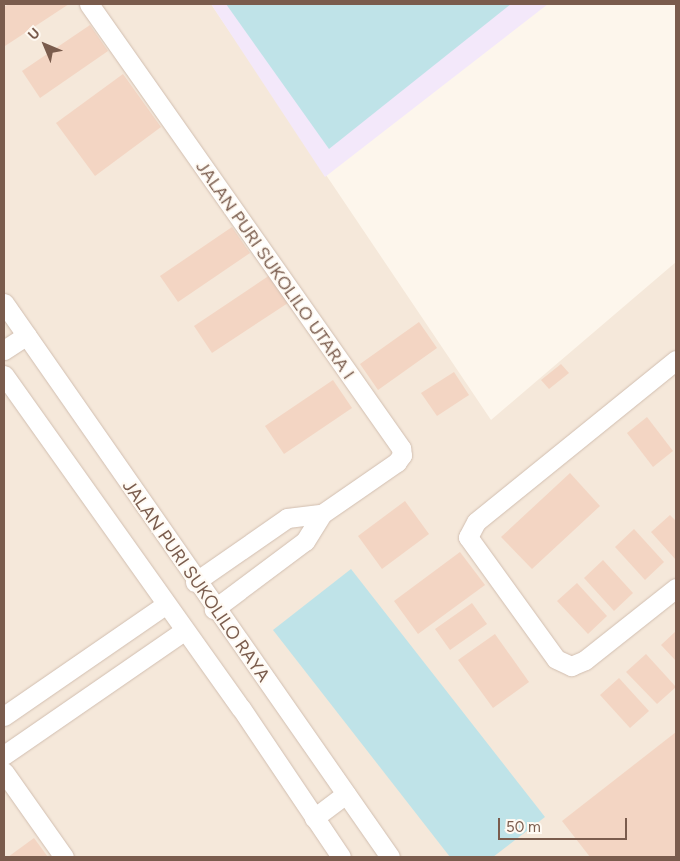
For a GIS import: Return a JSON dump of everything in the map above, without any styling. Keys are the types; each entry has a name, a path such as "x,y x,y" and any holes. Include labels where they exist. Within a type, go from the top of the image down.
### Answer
{"street":[{"name":"JALAN PURI SUKOLILO UTARA I","path":"89,4 401,448 402,455 396,462 322,514"},
{"name":"JALAN PURI SUKOLILO RAYA","path":"4,303 195,582 390,857"},
{"path":"4,350 27,335"},
{"path":"676,360 476,522 468,540 560,662 571,666 585,660 676,588"},
{"name":"JALAN PURI SUKOLILO RAYA","path":"4,375 340,857"},
{"path":"195,582 287,518 322,514"},
{"path":"214,609 305,541 322,514"},
{"path":"4,716 165,605"},
{"path":"4,755 184,631"},
{"path":"68,671 87,698"},
{"path":"4,772 64,857"},
{"path":"314,818 346,794"}],"shaded area":[{"path":"4,4 211,4 491,420 676,262 676,857 4,857"},
{"path":"211,4 548,4 325,177"}],"water":[{"path":"226,4 511,4 329,149"},
{"path":"351,569 545,817 493,857 450,857 273,630"}],"building":[{"path":"9,4 69,4 5,46 4,7"},
{"path":"90,25 108,51 40,98 22,71"},
{"path":"123,74 161,127 95,176 56,123"},
{"path":"232,227 250,253 178,302 160,276"},
{"path":"270,275 288,303 212,353 194,326"},
{"path":"419,322 437,348 378,390 360,364"},
{"path":"561,364 569,373 549,389 541,380"},
{"path":"454,372 469,395 437,416 421,393"},
{"path":"333,380 352,408 284,454 265,426"},
{"path":"647,417 673,451 653,467 627,433"},
{"path":"570,473 600,506 532,569 501,537"},
{"path":"405,501 429,534 382,569 358,536"},
{"path":"670,515 676,521 676,560 651,532"},
{"path":"634,529 664,562 645,580 615,547"},
{"path":"460,552 485,585 418,634 394,601"},
{"path":"603,560 633,593 614,611 584,578"},
{"path":"577,583 607,616 588,634 557,601"},
{"path":"472,603 487,624 450,650 435,629"},
{"path":"676,631 676,661 661,645"},
{"path":"495,634 529,682 493,708 458,660"},
{"path":"646,654 676,687 657,704 626,672"},
{"path":"619,678 649,711 630,728 600,695"},
{"path":"676,732 676,857 590,857 562,821"},
{"path":"34,838 48,857 8,857"}]}
